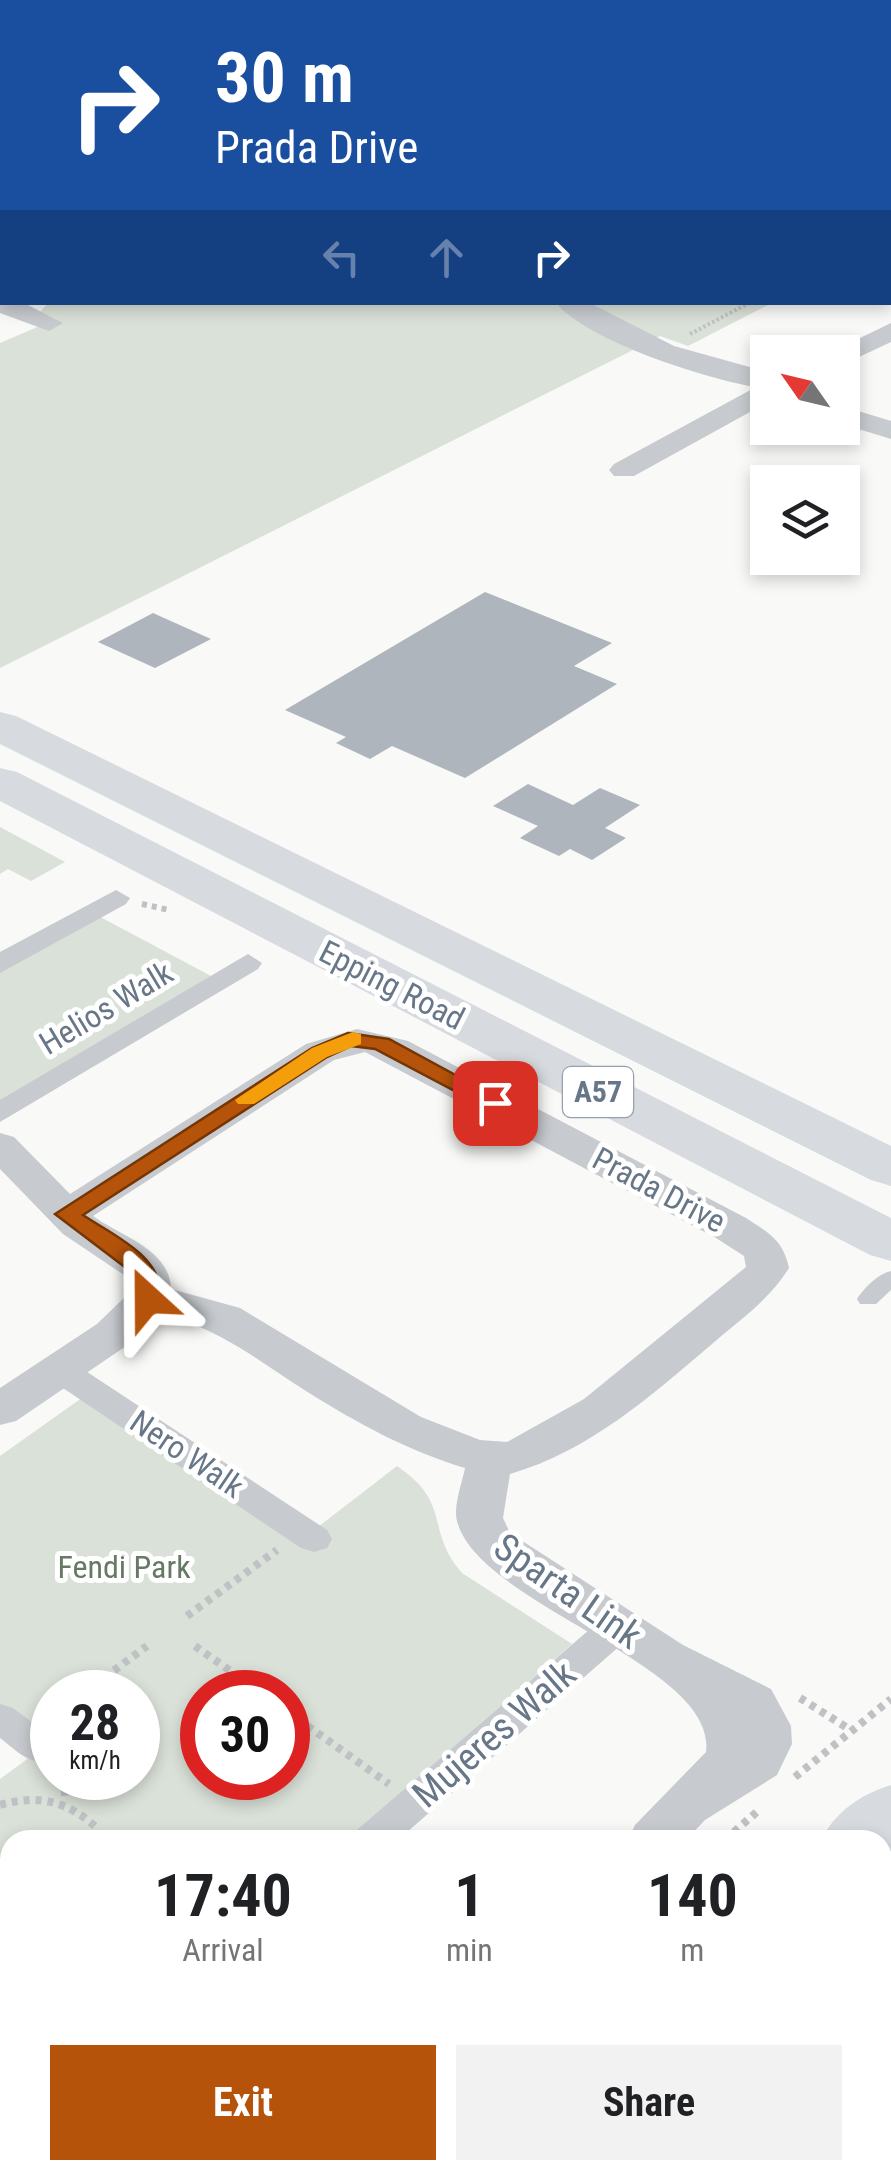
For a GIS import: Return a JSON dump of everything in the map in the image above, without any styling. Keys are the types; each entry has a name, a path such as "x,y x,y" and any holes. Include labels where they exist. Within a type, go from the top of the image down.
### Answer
{"main road":[{"name":"Epping Road","path":"0,726 891,1168"},
{"name":"Epping Road","path":"0,782 891,1242"},
{"path":"870,1830 891,1813"}],"street":[{"path":"3,305 49,322"},
{"path":"573,305 615,333 750,386"},
{"path":"860,347 891,331"},
{"path":"624,470 750,402"},
{"path":"860,419 891,430"},
{"path":"0,964 116,898"},
{"name":"Helios Walk","path":"0,1113 248,963"},
{"name":"Prada Drive","path":"67,1214 338,1042 360,1039 381,1044 764,1250 768,1268 757,1283 584,1422 542,1469 520,1478 488,1470"},
{"path":"0,1146 67,1214 144,1269 150,1283 148,1299 128,1322 0,1410"},
{"path":"148,1299 199,1308 225,1318 392,1421 439,1463 462,1475 488,1470"},
{"name":"Nero Walk","path":"60,1370 308,1535"},
{"name":"Sparta Link","path":"488,1470 479,1518 491,1544 666,1658 710,1696 733,1727 730,1760 708,1822 684,1830"},
{"name":"Mujeres Walk","path":"383,1830 617,1627"},
{"path":"0,1718 30,1744"}],"lane":[{"path":"868,1299 891,1278"}],"path":[{"path":"676,342 746,305"},
{"path":"187,1616 308,1535"},
{"path":"115,1670 147,1646"},
{"path":"194,1646 228,1670"},
{"path":"800,1698 849,1728"},
{"path":"780,1790 849,1728 891,1699"},
{"path":"310,1728 415,1802"},
{"path":"0,1806 38,1797 66,1802 98,1830"},
{"path":"708,1822 766,1803"}],"green space":[{"path":"46,305 557,305 635,349 0,668 0,343 56,319 40,312"},
{"path":"587,305 768,305 688,346 660,336 651,341"},
{"path":"0,827 65,862 31,881 8,869 0,874"},
{"path":"91,912 211,976 0,1102 0,964"},
{"name":"Fendi Park","path":"86,1395 305,1537 397,1466 425,1493 444,1543 462,1573 572,1644 358,1830 0,1830 0,1779 30,1757 30,1800 160,1800 160,1670 30,1670 30,1738 0,1708 0,1456"}],"building":[{"path":"485,592 612,643 574,666 617,684 465,778 392,746 370,759 336,743 346,737 285,710"},
{"path":"153,613 211,639 155,668 98,642"},
{"path":"528,784 573,805 600,788 640,805 605,828 626,838 592,860 570,849 559,856 520,838 538,826 493,806"}],"slow traffic":[{"path":"246,1100 320,1052 353,1039"}],"route":[{"path":"148,1299 150,1283 144,1269 91,1235 67,1214 320,1052 348,1039 381,1044 495,1103"}]}
